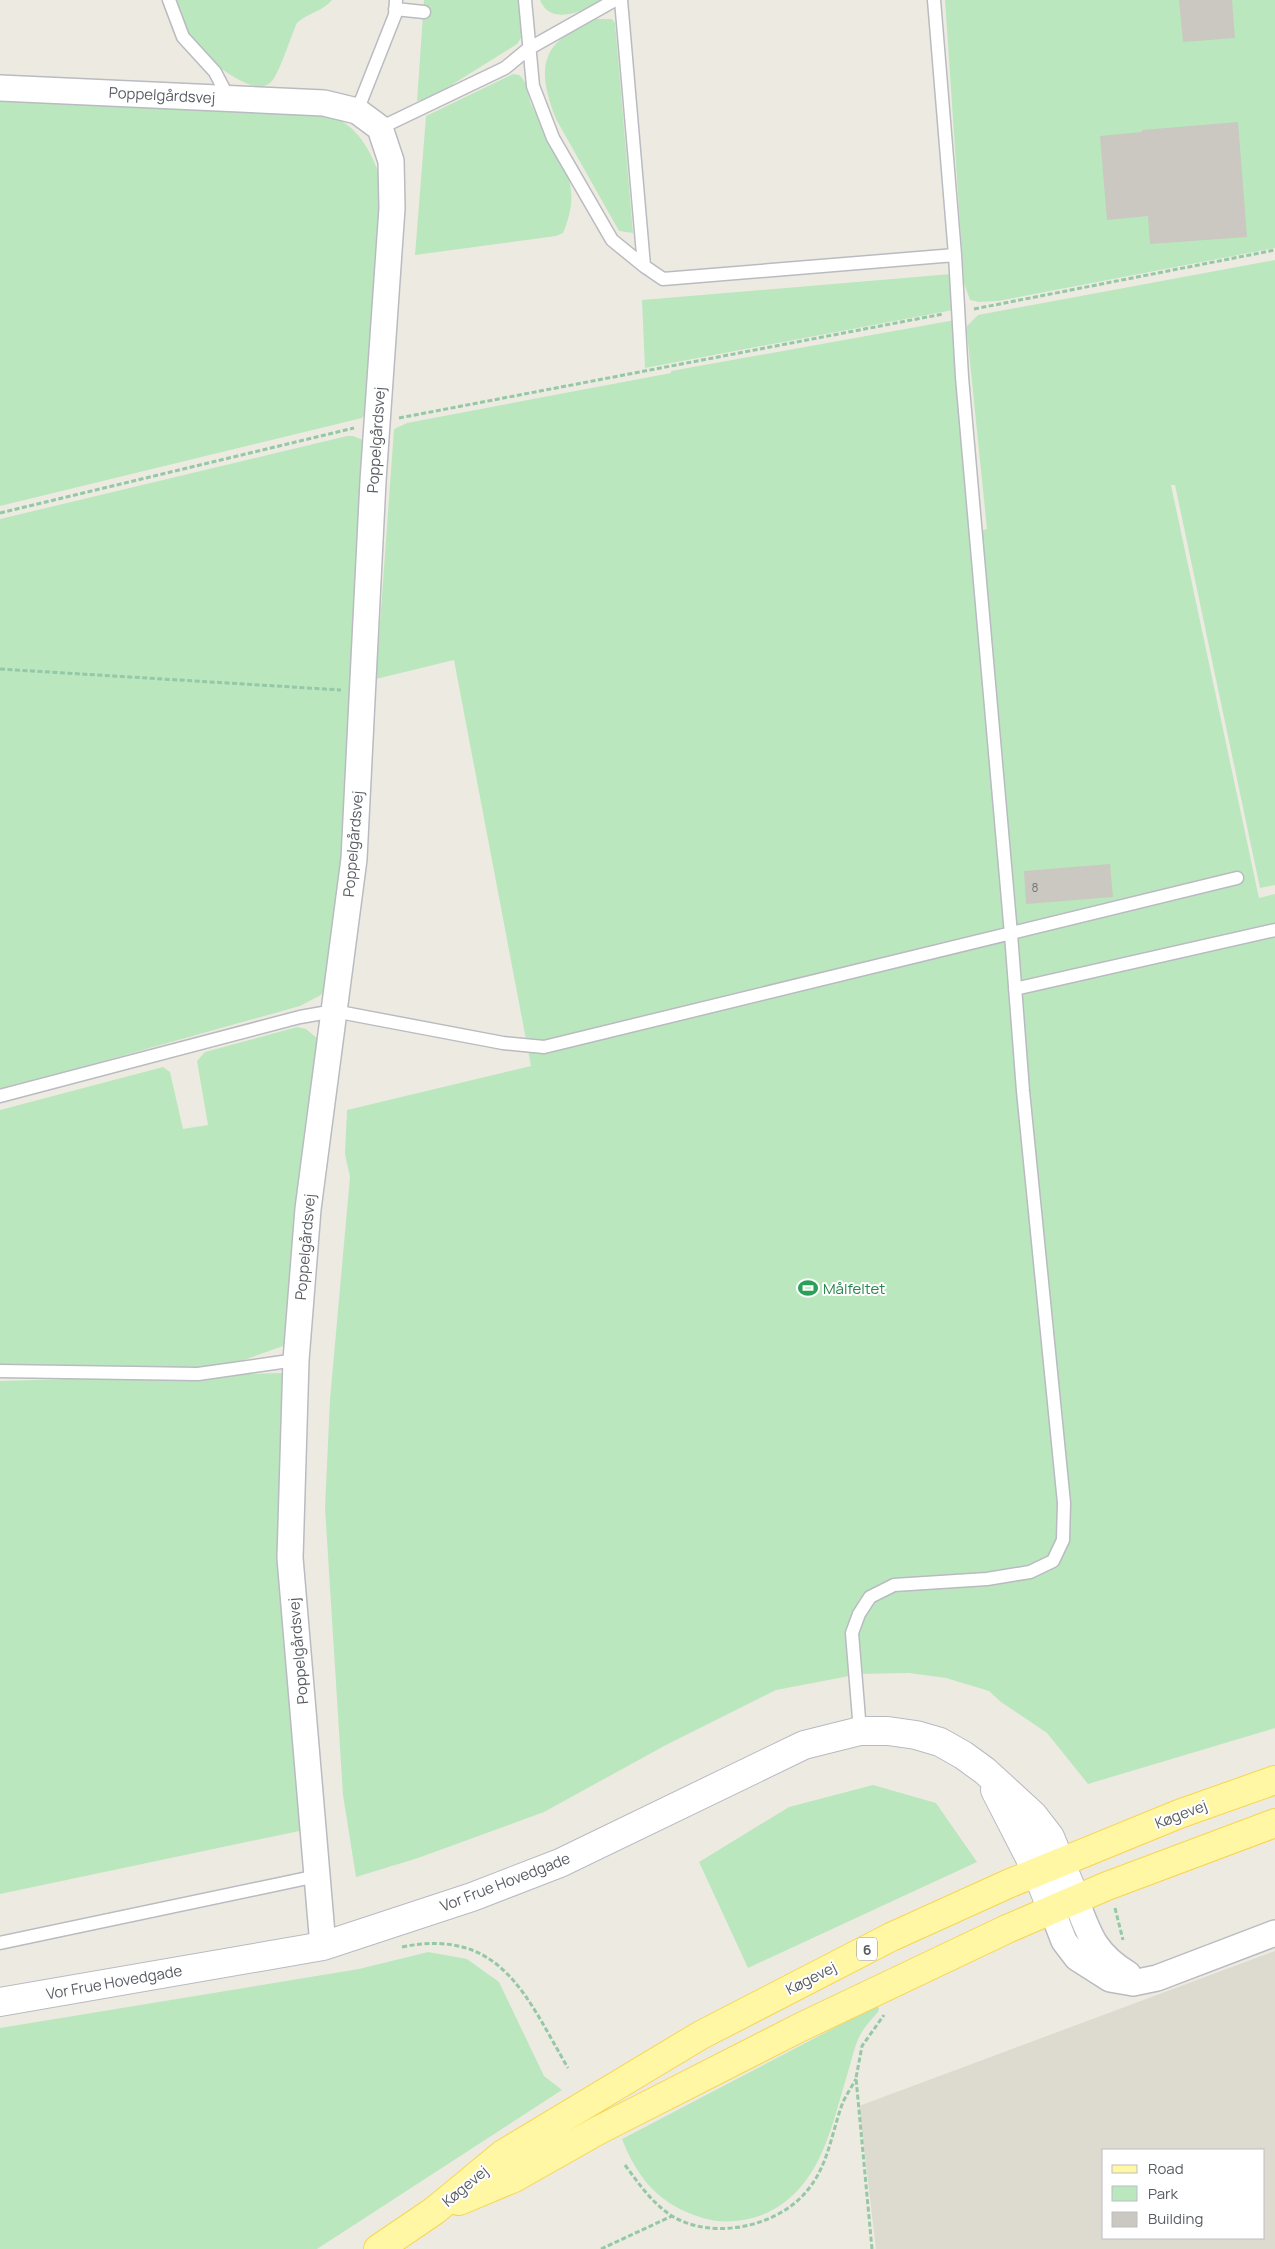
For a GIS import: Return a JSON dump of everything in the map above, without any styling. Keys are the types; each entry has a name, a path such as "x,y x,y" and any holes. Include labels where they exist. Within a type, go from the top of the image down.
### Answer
{"main road":[{"name":"Køgevej","path":"378,2249 434,2211 503,2154 701,2035 891,1937 1037,1872 1179,1814 1275,1780"},
{"name":"Køgevej","path":"434,2211 514,2178 597,2131 800,2027 1064,1905 1275,1823"}],"street":[{"name":"Poppelgårdsvej","path":"0,88 324,103 357,111 380,128 391,161 392,208 377,423 354,859 308,1209 296,1360 290,1558 323,1946"},
{"name":"Vor Frue Hovedgade","path":"0,2002 323,1946 472,1897 560,1863 804,1745 860,1731 888,1731 916,1735 940,1742 963,1755 985,1771 1033,1815 1050,1838 1062,1862 1064,1905"},
{"name":"Vor Frue Hovedgade","path":"985,1771 1037,1872 1064,1905"},
{"path":"1064,1905 1101,1954 1133,1977 1157,1978 1275,1933"}],"lane":[{"path":"169,0 184,37 215,72 229,99"},
{"path":"525,0 528,49 533,86 553,138 612,240 644,266 663,278 955,255"},
{"path":"380,128 505,68 528,49 615,0"},
{"path":"621,0 644,266"},
{"path":"860,1731 852,1633 858,1614 870,1596 894,1585 987,1579 1030,1572 1053,1561 1063,1540 1064,1503 1022,1091 1011,934 963,387 955,255 934,0"},
{"path":"357,111 396,4 424,12"},
{"path":"0,1096 300,1017 334,1010 503,1043 544,1047 1237,878"},
{"path":"1015,989 1275,930"},
{"path":"0,1371 198,1374 296,1360"},
{"path":"0,1943 317,1876"}],"path":[{"path":"0,513 377,423 1275,250"},
{"path":"0,669 362,691"},
{"path":"396,1948 424,1943 446,1944 463,1947 484,1955 506,1972 522,1991 568,2068"},
{"path":"626,2165 646,2194 672,2216 699,2226 719,2228 742,2227 771,2218 789,2207 810,2188 826,2159 844,2102 856,2078 862,2046 886,2012"},
{"path":"856,2078 872,2249"},
{"path":"601,2249 672,2216"}],"shaded area":[{"path":"1275,1951 1275,2249 876,2249 859,2106"}],"green space":[{"path":"177,0 332,0 297,23 273,79 270,83 261,86 250,85 237,79 210,60 199,49 183,27"},
{"path":"424,0 521,0 523,35 517,44 453,84 452,94 417,101"},
{"path":"540,0 601,0 586,9 559,15 551,13"},
{"path":"945,0 1275,0 1275,248 998,301 979,302 970,300 964,283"},
{"path":"595,19 612,19 615,23 633,233 619,231 556,119 546,88 545,67 553,47 565,36"},
{"path":"513,74 519,75 525,82 530,102 558,153 570,181 569,213 563,233 556,236 415,255 426,116"},
{"path":"0,98 305,111 336,118 354,131 368,149 385,191 367,411 362,418 0,506"},
{"name":"Målfeltet","path":"1275,260 1275,885 1260,888 1175,485 1171,485 1259,898 1275,894 1275,1728 1088,1784 1047,1733 1001,1702 989,1691 946,1678 909,1673 860,1674 776,1690 666,1745 544,1812 418,1858 356,1877 343,1795 325,1508 330,1399 350,1177 345,1154 347,1110 531,1066 454,660 376,679 394,429 407,423 671,373 671,371 955,320 971,533 987,529 967,333 967,326 978,315"},
{"path":"951,274 953,310 645,368 642,300"},
{"path":"347,436 363,440 365,444 342,905 329,983 321,995 300,1006 0,1090 0,519"},
{"path":"297,1027 306,1029 318,1039 286,1345 238,1362 197,1368 0,1365 0,1110 163,1067 170,1072 183,1129 208,1125 197,1061 205,1052"},
{"path":"283,1373 279,1558 304,1830 0,1894 0,1381"},
{"path":"873,1785 936,1803 977,1862 748,1968 699,1862 789,1807"},
{"path":"428,1952 467,1959 499,1982 544,2076 562,2090 317,2249 0,2249 0,2028 359,1969"},
{"path":"876,2006 879,2008 878,2012 864,2029 856,2046 836,2114 821,2155 811,2174 798,2190 782,2204 762,2215 747,2219 725,2222 710,2220 674,2206 652,2189 643,2179 628,2154 622,2139"}],"building":[{"path":"1179,0 1232,0 1235,38 1183,42"},
{"path":"1238,122 1247,237 1150,244 1148,216 1107,220 1100,136 1142,132 1142,130"},
{"path":"1110,864 1113,897 1026,904 1024,871"}],"place":[{"name":"Målfeltet","path":"808,1288"}]}
